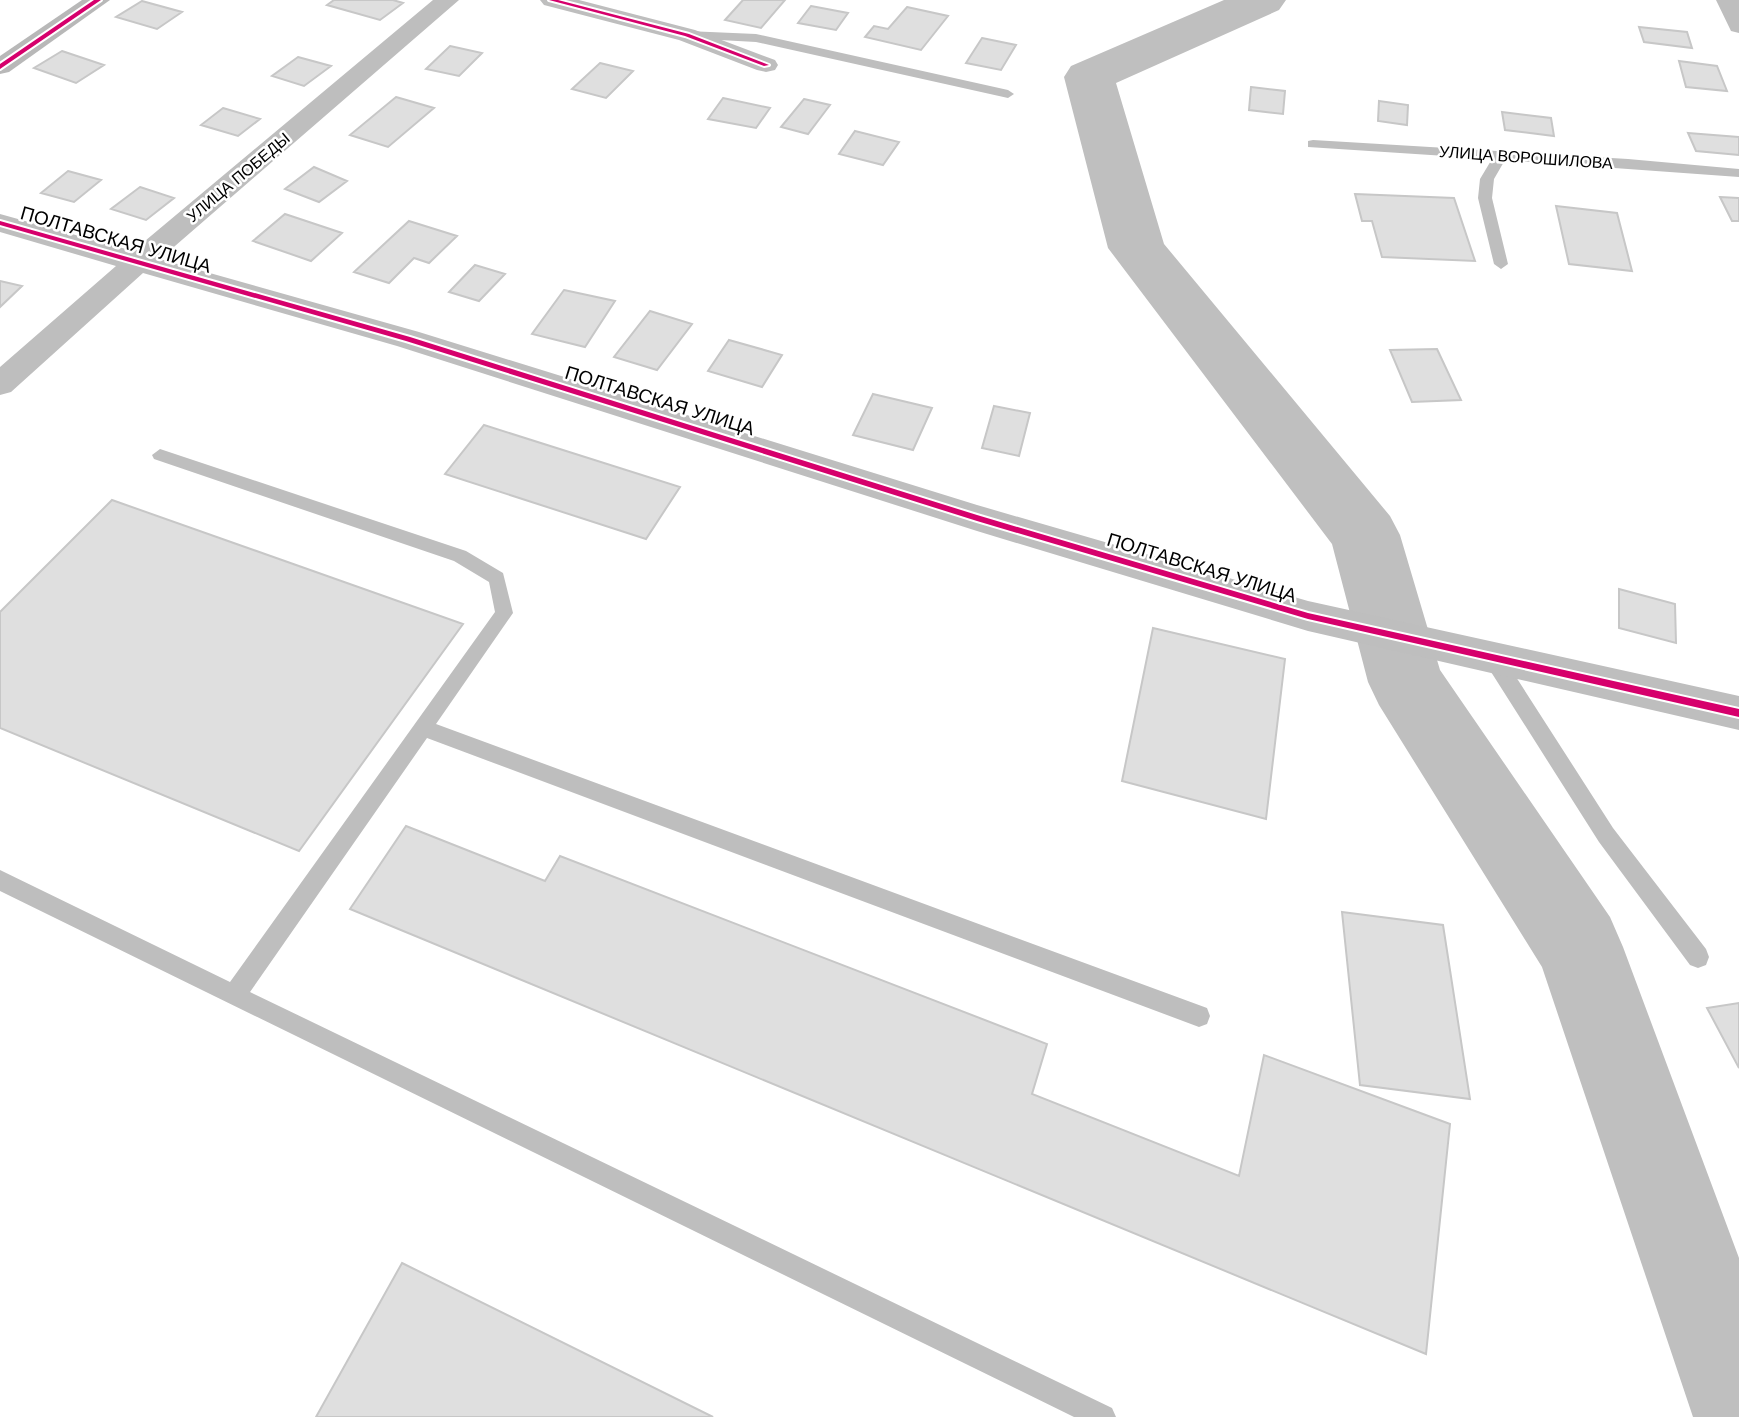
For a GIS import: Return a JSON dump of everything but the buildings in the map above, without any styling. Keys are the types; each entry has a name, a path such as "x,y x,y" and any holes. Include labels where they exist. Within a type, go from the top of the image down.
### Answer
{"street":[{"path":"0,66 98,0"},
{"name":"УЛИЦА ПОБЕДЫ","path":"0,384 136,264 447,0"},
{"path":"552,0 687,35 766,65"},
{"path":"1728,0 1739,26"},
{"name":"ПОЛТАВСКАЯ УЛИЦА","path":"0,223 136,264 408,339 964,514 1308,616 1493,658"},
{"path":"1493,658 1739,713"}],"lane":[{"path":"687,35 756,38 1007,94"},
{"name":"УЛИЦА ВОРОШИЛОВА","path":"1313,144 1739,173"},
{"path":"1501,155 1487,179 1485,198 1501,264"},
{"path":"160,455 460,556 497,578 503,613 234,996"},
{"path":"1493,658 1606,835 1698,957"},
{"path":"423,728 1199,1016"},
{"path":"0,880 1103,1417"}],"waterway":[{"path":"1263,0 1089,77 1137,248 1365,535 1406,682 1579,947 1739,1400"}],"cycle path":[{"path":"0,67 98,0"},
{"path":"552,0 687,35 766,65"},
{"path":"0,223 408,339 977,518 1308,616 1739,713"}]}
